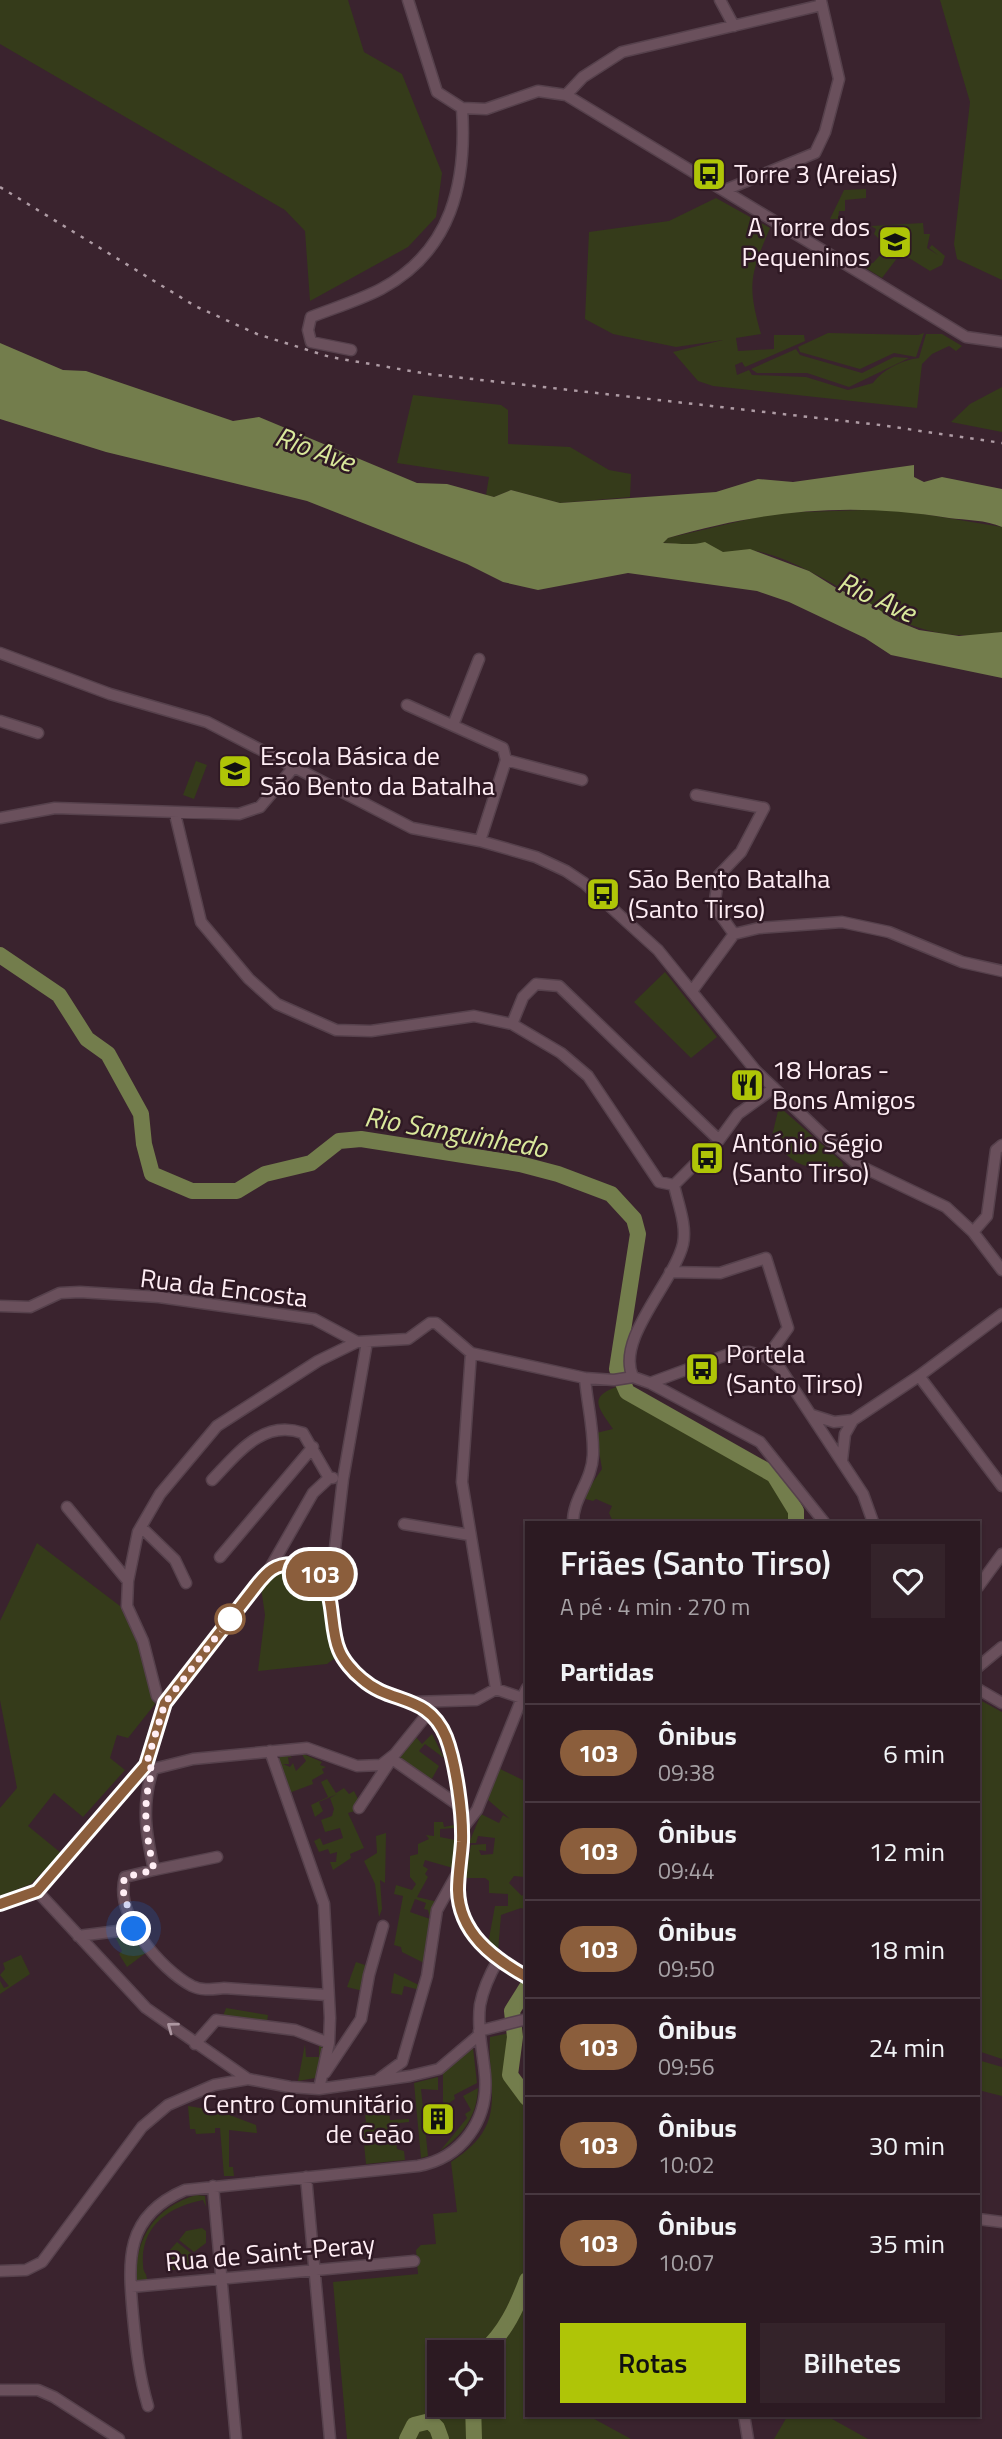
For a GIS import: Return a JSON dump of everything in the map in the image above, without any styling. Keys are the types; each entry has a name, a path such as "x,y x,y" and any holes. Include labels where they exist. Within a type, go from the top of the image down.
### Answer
{"street":[{"path":"408,0 437,92 462,108 486,109 538,91 566,95 967,337 1002,342"},
{"path":"720,0 734,26"},
{"path":"566,95 583,77 622,52 821,3 839,79 825,132 815,153 725,190"},
{"path":"351,350 311,342 308,330 311,317 380,290 406,274 427,253 447,222 459,189 464,144 462,108"},
{"path":"0,653 110,694 206,722 412,828 480,841 536,857 584,883 658,950 756,1071 858,1165 946,1207 973,1232 1002,1270"},
{"path":"453,725 479,659"},
{"path":"407,705 503,748 506,760 480,841"},
{"path":"0,721 38,733"},
{"path":"506,760 582,780"},
{"path":"0,818 55,808 239,814 260,807 294,767"},
{"path":"696,795 764,808 740,852 719,875 714,906 734,934"},
{"path":"175,814 201,922 249,979 276,1004 336,1030 371,1031 474,1016 512,1024 561,1053 588,1076 659,1182 674,1185"},
{"path":"692,991 734,934 759,928 842,922 889,932 962,962 1002,971"},
{"path":"512,1024 523,997 536,984 559,986 719,1140"},
{"path":"674,1185 719,1140 738,1114 774,1087"},
{"path":"973,1232 987,1216 996,1150 1002,1146"},
{"path":"630,1378 628,1368 632,1345 670,1272 684,1235 674,1185"},
{"path":"670,1272 720,1273 766,1258 788,1328 767,1357"},
{"name":"Rua da Encosta","path":"0,1306 30,1307 60,1293 159,1297 314,1319 362,1342"},
{"path":"842,1461 845,1434 853,1420 919,1376 1002,1314"},
{"path":"165,1703 157,1696 143,1641 127,1606 128,1581 141,1527 160,1494 217,1426 324,1358 362,1342 408,1339 430,1323 436,1323 471,1353 584,1378 630,1378 650,1383 760,1443 823,1521"},
{"path":"362,1342 330,1591 340,1651 361,1679 376,1690 414,1702 429,1712 446,1739 462,1829 458,1891 463,1918 498,1960 525,1976"},
{"path":"650,1383 730,1354 749,1352 767,1357 780,1368 842,1461 867,1500 873,1521"},
{"path":"471,1353 463,1482 496,1689"},
{"path":"919,1376 1002,1486"},
{"path":"573,1521 573,1507 587,1483 593,1456 584,1378"},
{"path":"812,1415 834,1422 853,1420"},
{"path":"212,1479 247,1444 271,1430 289,1429 303,1433 329,1478"},
{"path":"220,1557 313,1447"},
{"path":"154,1870 144,1828 145,1793 165,1703 269,1570 313,1493 329,1478 343,1479"},
{"path":"67,1507 128,1581"},
{"path":"404,1524 470,1535"},
{"path":"141,1527 175,1560 186,1583"},
{"path":"980,1585 999,1565 1002,1553"},
{"path":"269,1570 281,1565 309,1567 321,1576 330,1591"},
{"path":"980,1665 1002,1647"},
{"path":"414,1702 476,1700 496,1689 522,1699"},
{"path":"980,1690 1002,1703"},
{"path":"462,1829 477,1810 525,1692"},
{"path":"359,1808 394,1756 429,1712"},
{"path":"0,1905 37,1891 150,1767 193,1759 307,1748 357,1766 381,1765 394,1756"},
{"path":"270,1751 324,1904 330,2018 329,2043 319,2089"},
{"path":"394,1756 458,1805"},
{"path":"216,1857 125,1877 122,1887 134,1929 148,1948 191,1986 207,1990 224,1988 327,1995"},
{"path":"376,2081 402,2062 427,1976 437,1910 459,1870"},
{"path":"37,1891 146,2008 248,2079 290,2088 319,2089 439,2069 479,2033 506,2027 524,2019"},
{"path":"323,2075 361,2019 369,1975 383,1926"},
{"path":"78,1936 85,1933 134,1929"},
{"path":"148,2406 139,2374 131,2287 131,2251 140,2225 167,2197 185,2190 429,2164 449,2155 462,2145 478,2122 484,2101 485,2076 479,2033 484,1990 498,1960"},
{"path":"195,2044 216,2020 295,2030 329,2043"},
{"path":"0,2271 26,2270 42,2262 142,2127 168,2105 214,2085 248,2079"},
{"path":"306,2177 330,2439"},
{"path":"213,2186 236,2439"},
{"path":"980,2219 1002,2222"},
{"name":"Rua de Saint-Peray","path":"131,2287 414,2261"},
{"path":"0,2390 38,2390 54,2396 119,2439"},
{"path":"744,2417 748,2439"}],"shaded area":[{"path":"0,0 348,0 364,52 402,74 442,173 436,217 408,247 310,301 305,231 285,210 0,44"},
{"path":"940,0 1002,0 1002,280 957,259 954,244 970,102"},
{"path":"866,189 866,198 845,200 845,211 839,211 838,219 830,219 844,190"},
{"path":"716,198 770,228 758,258 752,291 761,334 736,338 738,351 774,349 774,335 804,335 805,341 745,367 742,362 735,365 737,375 749,370 752,375 806,377 848,390 873,383 882,373 894,366 919,358 926,334 942,334 962,346 956,351 949,346 932,354 922,364 917,408 713,386 698,381 673,352 723,340 676,347 613,334 585,319 589,232 669,221"},
{"path":"923,223 924,234 930,234 927,248 938,255 929,248 932,245 945,256 942,265 930,271 901,253 882,278 859,264 873,263 883,252 881,241 874,234 876,229 871,226"},
{"path":"828,333 924,333 916,357 894,353 860,369 800,352 798,347"},
{"path":"796,349 800,355 862,373 894,357 909,358 849,387 807,373 757,373 751,369"},
{"path":"1002,387 1002,432 951,422 970,404"},
{"path":"413,395 501,405 508,410 508,444 570,447 609,470 631,474 630,497 560,503 511,490 494,497 486,495 489,477 397,463"},
{"path":"893,509 1002,527 1002,632 973,635 947,634 923,629 900,621 803,568 772,555 749,550 722,552 703,543 688,546 662,543 668,538 775,513"},
{"path":"196,761 207,765 194,799 183,795"},
{"path":"665,972 717,1037 691,1058 634,1002"},
{"path":"775,1103 842,1162 844,1168 810,1167 786,1154 772,1136 778,1111"},
{"path":"622,1385 628,1394 773,1477 792,1508 793,1521 613,1521 609,1513 612,1506 596,1499 593,1501 582,1498 602,1469 596,1433 613,1429 598,1402 604,1393"},
{"path":"37,1543 120,1606 137,1641 155,1704 128,1738 117,1735 110,1758 125,1770 83,1817 54,1793 28,1826 61,1853 31,1884 0,1896 0,1808 17,1788 0,1700 0,1621"},
{"path":"293,1569 307,1574 321,1586 327,1632 335,1658 327,1664 258,1671 265,1615 261,1588 273,1575"},
{"path":"980,1700 1002,1712 1002,2059 980,2052"},
{"path":"432,1734 444,1758 425,1744 419,1751 439,1766 429,1784 400,1758 415,1736 422,1744"},
{"path":"287,1752 292,1758 288,1757 289,1764 283,1764 290,1767 293,1763 296,1771 306,1761 301,1753 322,1762 320,1765 326,1767 322,1769 324,1773 312,1780 313,1784 289,1793 278,1762 281,1754"},
{"path":"498,1768 525,1781 525,1873 524,1877 514,1876 509,1883 522,1896 525,1892 525,1909 521,1908 501,1915 498,1951 488,1944 495,1906 508,1906 508,1894 489,1893 489,1881 485,1878 465,1878 471,1845 486,1844 486,1851 479,1850 481,1855 493,1854 495,1838 478,1836 476,1843 469,1843 481,1814 499,1823 503,1815 510,1819 487,1799"},
{"path":"327,1779 336,1793 344,1788 349,1794 354,1791 358,1799 365,1798 358,1810 348,1813 364,1848 350,1854 351,1858 333,1870 330,1862 336,1862 337,1852 330,1854 328,1849 319,1852 314,1841 320,1838 323,1845 343,1838 340,1828 325,1832 321,1820 332,1816 334,1809 330,1798 337,1794 319,1802 323,1811 315,1817 311,1805 328,1797 321,1782"},
{"path":"434,1822 443,1822 444,1827 454,1825 455,1828 440,1829 440,1837 455,1840 453,1868 425,1860 423,1866 428,1869 425,1874 428,1877 417,1897 438,1902 434,1916 430,1918 428,1910 424,1909 426,1903 415,1899 410,1912 433,1920 426,1964 394,1945 403,1896 394,1894 396,1885 412,1890 416,1884 410,1877 410,1856 418,1854 418,1844 429,1839 426,1835 434,1836"},
{"path":"386,1833 385,1883 380,1880 382,1909 379,1917 375,1884 364,1861 377,1853 376,1836"},
{"path":"113,1932 132,1934 147,1952 127,1967 119,1954 122,1951"},
{"path":"21,1955 30,1974 0,1994 0,1981 4,1988 9,1986 0,1975 5,1969 3,1963"},
{"path":"356,1962 368,1966 363,1991 347,1987"},
{"path":"394,1973 421,1986 420,1990 404,1986 402,1995 391,1993"},
{"path":"226,2008 268,2015 267,2022 222,2019"},
{"path":"510,2033 507,2071 513,2088 525,2101 525,2417 591,2417 631,2439 347,2439 333,2282 418,2274 416,2250 421,2245 436,2244 433,2214 457,2212 451,2162 482,2134 492,2106 490,2037"},
{"path":"319,2043 323,2044 318,2074 315,2078 298,2081 305,2044 306,2057 319,2057"},
{"path":"473,2048 477,2083 454,2095 455,2099 443,2107 443,2073 467,2050"},
{"path":"980,2061 1002,2067 1002,2096 980,2090"},
{"path":"438,2077 438,2090 421,2089 428,2156 421,2158 414,2083"},
{"path":"478,2088 472,2116 456,2138 440,2151 467,2118 465,2114 471,2110 463,2096"},
{"path":"188,2106 219,2111 256,2125 257,2133 229,2130 229,2167 233,2167 234,2176 224,2176 220,2128 215,2128 215,2133 196,2134 195,2129 190,2129"},
{"path":"389,2109 390,2120 409,2119 409,2122 399,2123 399,2131 395,2132 397,2149 404,2151 405,2160 366,2164 362,2123 366,2122 365,2115 383,2114 384,2110"},
{"path":"196,2195 205,2196 206,2207 203,2200 180,2207 152,2228 143,2251 143,2268 147,2279 136,2281 139,2251 150,2227 169,2208"},
{"path":"202,2228 206,2231 206,2243 194,2252 179,2240 186,2231"},
{"path":"177,2242 192,2254 187,2270 169,2270 170,2250"},
{"path":"787,2417 829,2417 868,2439 774,2439"}],"water":[{"name":"Rio Ave","path":"0,343 63,370 86,371 233,421 259,417 417,483 447,484 494,497 511,490 560,503 716,492 758,479 793,482 914,465 914,477 924,482 942,477 1002,489 1002,527 912,513 842,510 773,515 739,521 668,538 663,543 705,542 723,552 750,549 809,571 838,589 868,602 894,620 919,630 959,636 1002,632 1002,678 891,655 865,638 789,602 757,591 628,573 538,590 503,582 467,564 307,501 106,452 0,419"}],"waterway":[{"name":"Rio Sanguinhedo","path":"0,955 59,995 87,1039 108,1054 141,1114 144,1144 152,1174 192,1191 237,1191 265,1174 311,1163 339,1141 361,1139 520,1164 558,1174 611,1194 634,1219 638,1234 617,1369 627,1392 774,1475 796,1511 796,1521"},
{"name":"Rio Sanguinhedo","path":"525,1990 512,2011 515,2037 510,2075 525,2095"},
{"name":"Rio Sanguinhedo","path":"495,2340 510,2319 525,2285"},
{"name":"Rio Sanguinhedo","path":"473,2417 474,2439"},
{"name":"Rio Sanguinhedo","path":"407,2439 414,2425 430,2421 437,2428 441,2439"}],"railway":[{"path":"0,187 195,306 257,334 330,357 428,374 880,425 1002,443"}],"bus line":[{"name":"103","path":"0,1904 12,1903 37,1891 146,1765 165,1703 256,1586 269,1570 281,1565 296,1564 309,1567 321,1576 330,1591 335,1638 348,1664 361,1679 376,1690 414,1702 429,1712 439,1724 450,1752 462,1829 458,1891 463,1918 469,1930 486,1949 498,1960 525,1976"}],"place":[{"name":"Torre 3 (Areias)","path":"709,174"},
{"name":"A Torre dos Pequeninos","path":"895,242"},
{"name":"Escola Básica de São Bento da Batalha","path":"235,771"},
{"name":"São Bento Batalha (Santo Tirso)","path":"603,894"},
{"name":"18 Horas - Bons Amigos","path":"747,1085"},
{"name":"António Ségio (Santo Tirso)","path":"707,1158"},
{"name":"Portela (Santo Tirso)","path":"702,1369"},
{"name":"Centro Comunitário de Geão","path":"438,2119"}],"route":[{"path":"134,1929 122,1887 125,1877 154,1870 144,1828 145,1793 153,1769 146,1765 165,1703 230,1619"}]}
